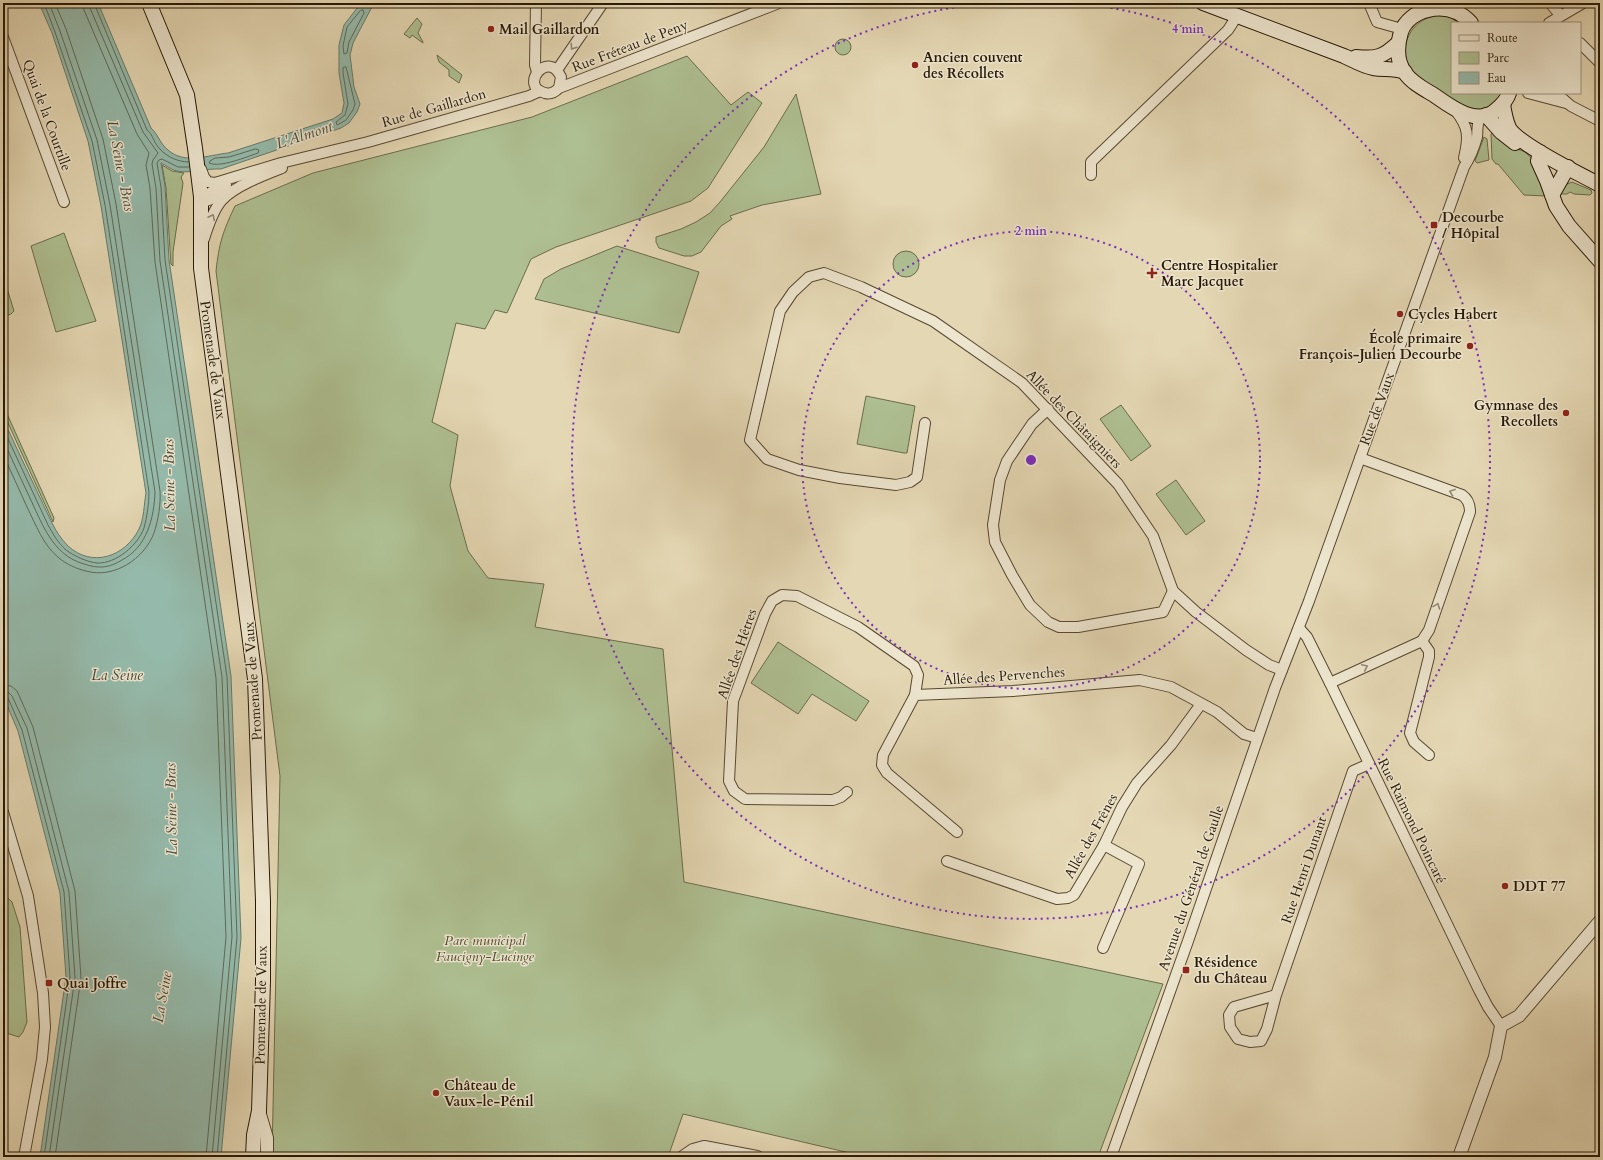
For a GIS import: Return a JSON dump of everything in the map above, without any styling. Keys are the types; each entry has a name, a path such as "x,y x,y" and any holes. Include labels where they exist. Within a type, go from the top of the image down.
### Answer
{"main road":[{"path":"149,3 187,95 201,184 200,251"},
{"path":"1203,3 1344,56 1369,67 1396,69 1405,72"},
{"path":"1470,22 1453,6 1417,9 1402,29 1398,43 1398,53 1405,72 1415,83 1467,115 1484,116 1494,112 1506,99"},
{"path":"1344,56 1378,58 1389,52 1398,43"},
{"path":"1506,99 1510,128 1523,140 1540,152 1600,185"},
{"path":"1484,116 1515,144 1540,152"},
{"path":"1540,152 1538,161 1556,206 1564,220 1600,261"},
{"path":"1552,196 1568,167"},
{"name":"Promenade de Vaux","path":"200,251 255,679 263,901 262,1019 258,1111 254,1135 253,1157"}],"street":[{"path":"536,3 535,65 537,72"},
{"path":"557,70 603,3"},
{"name":"Rue Fréteau de Peny","path":"559,88 779,3"},
{"path":"1369,3 1377,22 1402,29"},
{"path":"1550,3 1556,20 1583,3"},
{"path":"1091,175 1091,162 1228,30 1237,16"},
{"name":"Quai de la Courtille","path":"3,37 64,202"},
{"path":"1581,44 1600,63"},
{"path":"544,67 557,70 561,77 559,88 552,93 544,93 540,91 535,85 535,76 537,72 544,67"},
{"name":"Rue de Gaillardon","path":"201,184 208,182 214,183 281,163 449,119 530,96 540,91"},
{"path":"1506,99 1524,94"},
{"path":"1531,94 1568,104 1600,121"},
{"path":"1557,94 1568,104"},
{"name":"Rue de Vaux","path":"1453,107 1462,118 1468,131 1464,167"},
{"name":"Rue de Vaux","path":"1299,628 1464,167 1469,159 1477,136 1477,122 1484,116"},
{"name":"Rue de Gaillardon","path":"200,251 214,213 222,200 232,191 280,169 335,150"},
{"name":"Rue de Gaillardon","path":"201,184 217,188 281,163"},
{"path":"201,184 206,201 232,191"},
{"name":"Allée des Châtaigniers","path":"924,423 917,477 910,482 896,485 840,478 799,470 767,459 750,440 780,310 793,292 809,277 824,273 861,287 932,321 1022,383 1048,409 1122,491 1154,536 1173,591 1196,612 1246,650 1269,665 1282,670"},
{"path":"1048,409 1032,424 1007,462 1000,480 993,525 995,542 1030,605 1048,622 1060,627 1078,627 1163,612 1173,591"},
{"path":"1330,683 1422,641 1429,630 1470,512 1470,505 1462,495 1360,458"},
{"name":"Allée des Hêtres","path":"846,792 841,797 833,800 786,801 745,799 734,791 729,781 733,701 765,614 772,601 782,595 797,596 858,627 914,666 918,675 915,695"},
{"name":"Avenue du Général de Gaulle","path":"1111,1157 1188,941 1257,738 1299,628"},
{"name":"Rue Raimond Poincaré","path":"1299,628 1307,637 1330,683 1479,990 1501,1026"},
{"path":"1422,641 1429,651 1429,657 1410,733 1414,742 1429,755"},
{"name":"Allée des Pervenches","path":"915,695 1013,691 1140,680 1171,687 1217,712 1244,734 1257,738"},
{"path":"915,695 883,755 882,765 887,773 957,832"},
{"name":"Allée des Frênes","path":"947,861 1058,899 1068,898 1077,891 1104,845 1122,807 1137,783 1171,745 1201,704"},
{"name":"Rue Henri Dunant","path":"1276,995 1234,1007 1228,1015 1230,1027 1238,1039 1250,1042 1261,1041 1267,1029 1276,995 1353,771 1369,764"},
{"path":"3,812 28,896 43,993 45,1026 42,1059 24,1157"},
{"path":"1103,948 1139,864 1104,845"},
{"path":"1459,1157 1495,1057 1501,1026 1519,1016 1600,922"},
{"path":"258,1111 267,1138 267,1157"},
{"path":"683,1157 693,1150 704,1147 757,1157"}],"green space":[{"path":"1439,15 1450,16 1460,22 1451,22 1451,94 1501,94 1496,103 1487,108 1476,110 1471,109 1419,79 1411,70 1405,50 1407,40 1411,31 1418,24 1428,18"},
{"path":"417,18 422,24 418,33 423,43 412,35 410,38 404,34"},
{"path":"843,39 850,44 851,47 846,54 843,55 836,50 835,47 840,40"},
{"path":"437,55 462,75 459,83 449,76 449,70 439,62"},
{"name":"Parc municipal Faucigny-Lucinge","path":"687,56 731,105 748,92 762,103 708,188 691,201 556,247 531,259 507,313 495,310 485,329 456,323 432,422 458,435 450,486 468,551 488,578 544,584 535,627 663,649 684,882 1163,984 1098,1157 867,1157 683,1114 668,1157 272,1157 280,776 216,271 220,245 227,223 235,206 313,173 532,117"},
{"path":"796,94 821,194 762,205 730,216 732,219 721,226 701,252 692,256 684,256 659,248 656,242 656,237 681,229 696,222 710,213 720,202 764,147"},
{"path":"1495,130 1509,145 1525,152 1536,162 1546,196 1524,195 1492,159 1491,134"},
{"path":"1484,137 1487,139 1489,160 1477,163 1475,161"},
{"path":"162,165 172,171 184,173 181,177 183,183 173,252 173,266 171,264 166,188"},
{"path":"1572,182 1591,190 1592,193 1590,195 1574,194 1570,192 1567,194 1561,194 1565,185"},
{"path":"64,233 96,321 56,332 31,246"},
{"path":"617,246 699,272 679,333 535,299 544,279 561,269"},
{"path":"906,251 915,255 919,264 915,273 906,277 897,273 893,264 897,255"},
{"path":"3,283 6,285 14,311 3,317"},
{"path":"866,396 915,406 907,453 857,444"},
{"path":"3,405 54,518 53,522 3,412"},
{"path":"1121,405 1151,446 1131,461 1100,419"},
{"path":"1176,480 1205,521 1186,535 1156,494"},
{"path":"778,642 869,701 856,721 812,694 798,714 751,683"},
{"path":"3,893 12,902 20,927 27,1022 19,1037 3,1032"}],"water":[{"name":"La Seine","path":"39,3 98,3 151,128 163,145 175,155 197,158 228,153 333,119 342,113 344,103 339,73 339,45 344,25 361,3 374,3 353,43 350,55 354,87 360,104 357,112 349,123 341,128 221,169 182,172 173,170 161,163 165,186 169,260 231,676 241,938 221,1157 40,1157 66,977 60,893 18,731 3,696 3,419 55,529 65,543 77,553 87,557 97,558 107,556 125,547 133,539 141,525 146,493 101,206 88,141 52,33"}],"place":[{"name":"Mail Gaillardon","path":"491,29"},
{"name":"Ancien couvent des Récollets","path":"915,65"},
{"name":"Decourbe / Hôpital","path":"1434,225"},
{"name":"Centre Hospitalier Marc Jacquet","path":"1152,273"},
{"name":"Cycles Habert","path":"1400,314"},
{"name":"École primaire François-Julien Decourbe","path":"1470,346"},
{"name":"Gymnase des Recollets","path":"1566,413"},
{"name":"DDT 77","path":"1505,886"},
{"name":"Résidence du Château","path":"1186,970"},
{"name":"Quai Joffre","path":"49,983"},
{"name":"Château de Vaux-le-Pénil","path":"436,1093"}],"water label":[{"name":"L'Almont","path":"304,135"},
{"name":"La Seine - Bras","path":"121,166"},
{"name":"La Seine - Bras","path":"169,485"},
{"name":"La Seine - Bras","path":"171,809"}]}
